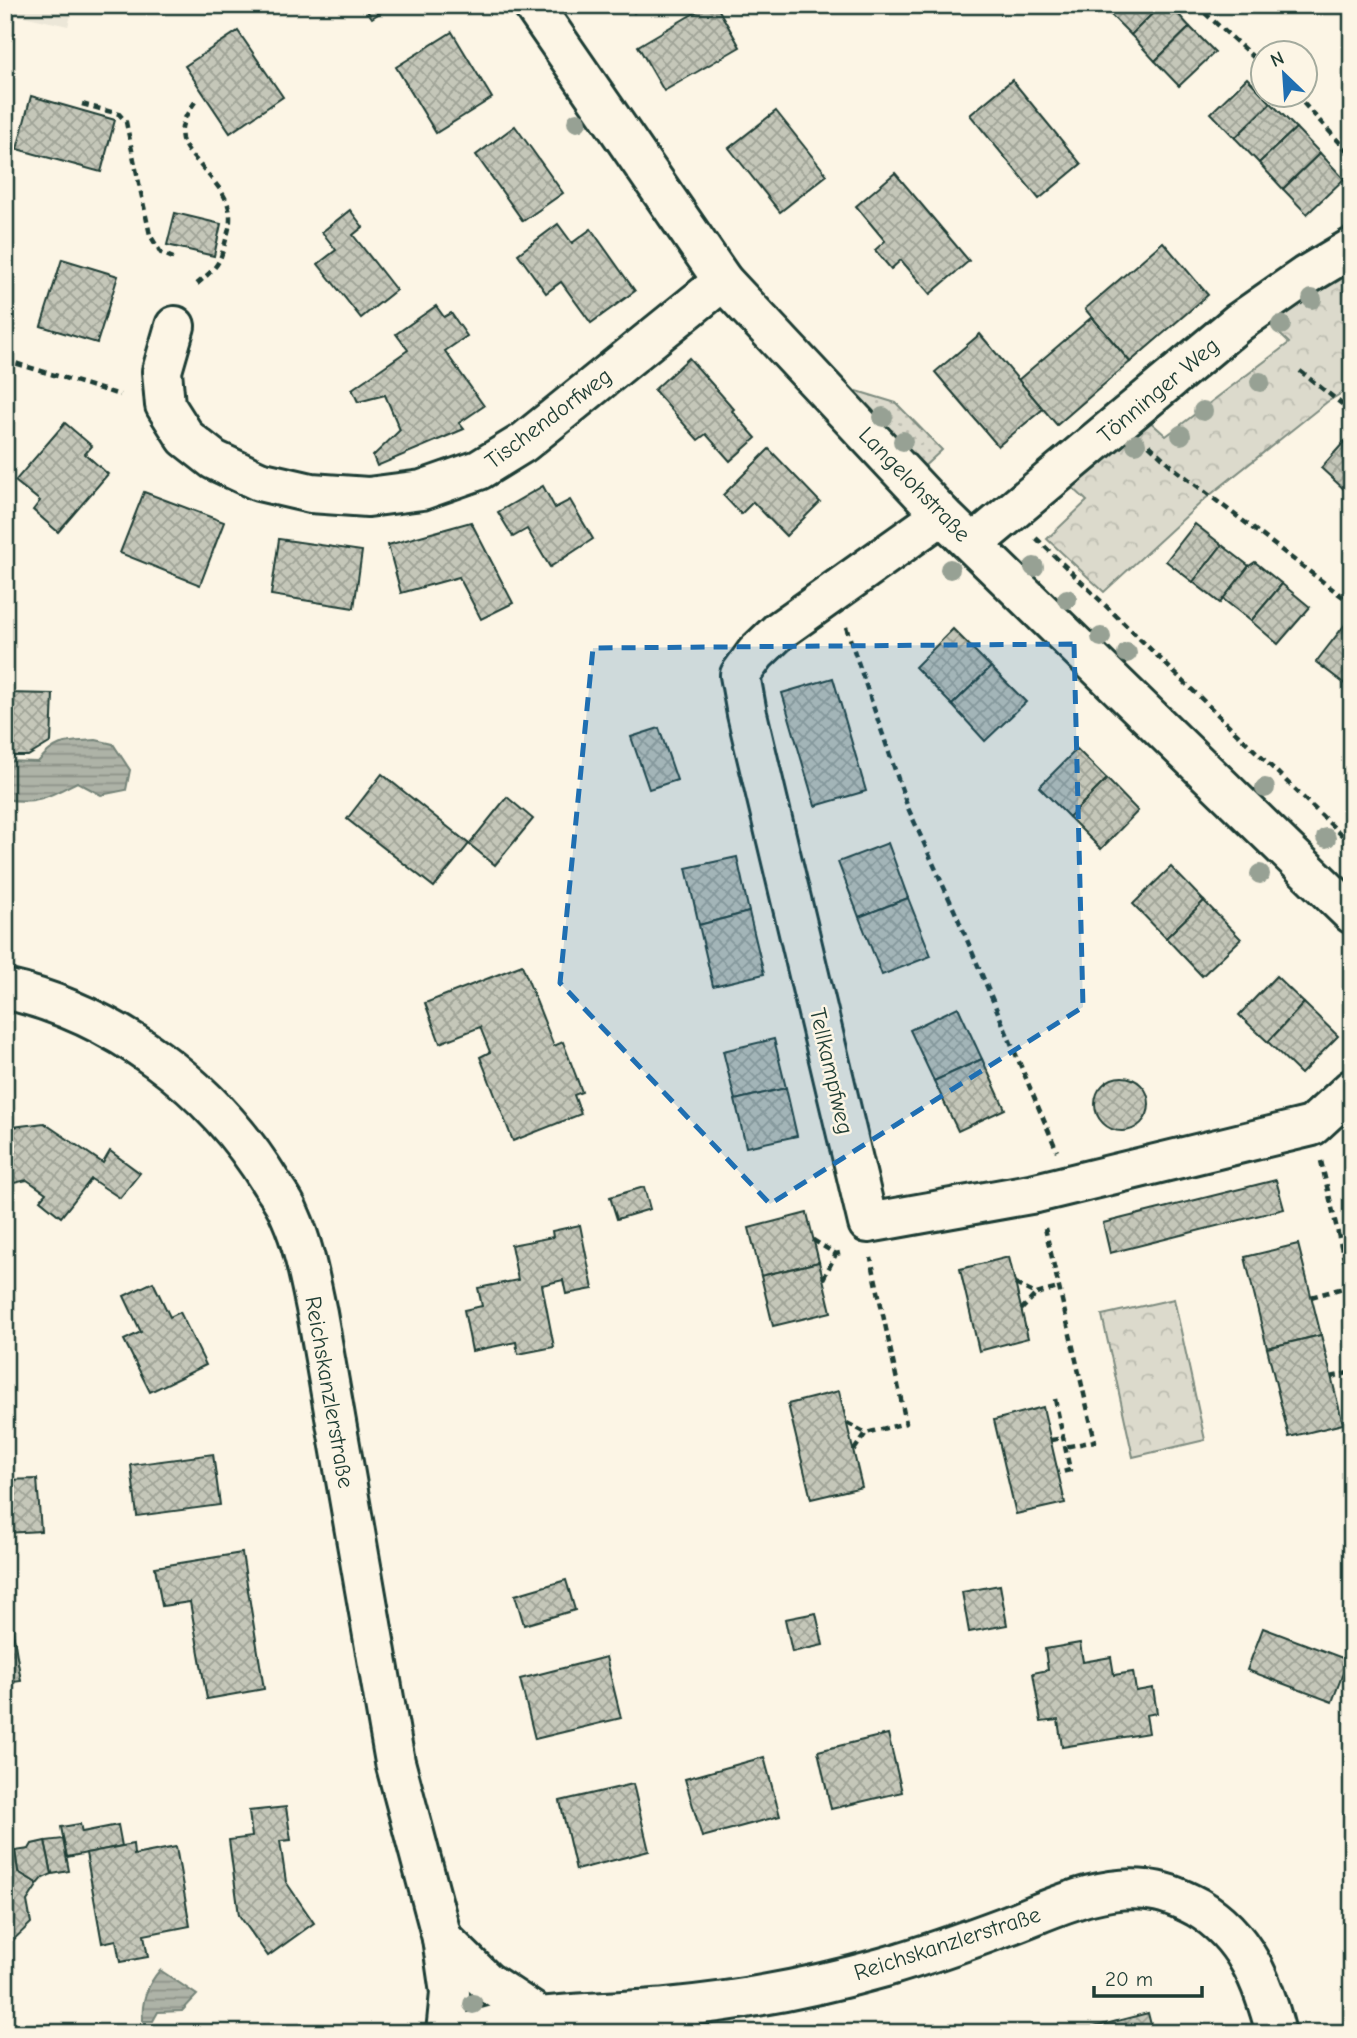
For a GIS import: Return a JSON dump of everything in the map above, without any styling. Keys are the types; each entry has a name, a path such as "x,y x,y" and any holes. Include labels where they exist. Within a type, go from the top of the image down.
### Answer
{"street":[{"name":"Langelohstraße","path":"533,5 723,281 942,515 1352,914"},
{"name":"Tönninger Weg","path":"973,544 1239,322 1305,276 1352,248"},
{"name":"Tischendorfweg","path":"175,326 162,371 165,405 186,438 214,460 259,481 311,493 368,497 422,490 479,470 523,443 723,281"},
{"name":"Tellkampfweg","path":"868,1223 740,675 756,653 779,631 942,515"},
{"name":"Reichskanzlerstraße","path":"5,989 66,1009 122,1037 161,1061 227,1120 250,1150 290,1213 304,1256 317,1313 395,1762 442,1938 450,1993 446,2033"},
{"path":"868,1223 1054,1189 1312,1126 1352,1089"},
{"name":"Reichskanzlerstraße","path":"468,2033 539,2016 609,2013 732,2000 847,1976 948,1948 1107,1890 1148,1889 1183,1899 1204,1911 1214,1917 1239,1942 1257,1972 1276,2033"},
{"path":"442,1938 486,1981 539,2016"}],"path":[{"path":"1196,5 1248,52"},
{"path":"197,99 186,116 182,138 188,151 227,199 232,212 219,265 197,284"},
{"path":"82,104 119,114 126,122 150,235 161,253 178,260"},
{"path":"1308,108 1352,156"},
{"path":"5,360 120,395"},
{"path":"1300,371 1352,412"},
{"path":"1122,420 1175,469 1352,604"},
{"path":"1035,537 1352,845"},
{"path":"834,594 908,808 956,914 1054,1189 1058,1288 1095,1441 1065,1447"},
{"path":"1345,838 1352,834"},
{"path":"1312,1126 1352,1293"},
{"path":"854,1450 866,1433 906,1423 875,1284 868,1223"},
{"path":"823,1279 835,1254"},
{"path":"1015,1284 1036,1294"},
{"path":"1311,1297 1350,1286"},
{"path":"1021,1310 1036,1294 1058,1288"},
{"path":"1331,1377 1352,1372"},
{"path":"1055,1399 1070,1470 1058,1473"},
{"path":"847,1423 866,1433"},
{"path":"1051,1440 1063,1437"}],"highlighted area":[{"path":"1074,644 1083,1007 770,1204 560,983 593,648"}],"shaded area":[{"path":"5,5 74,5 68,26 5,12"},
{"path":"96,740 113,744 130,770 126,790 101,795 77,782 34,800 5,799 5,761 38,762 57,745"},
{"path":"160,1970 197,1995 182,2011 158,2012 153,2021 143,2021 146,1994"}],"green space":[{"path":"1352,266 1352,387 1327,402 1205,499 1104,592 1047,539 1087,501 1069,484 1145,417 1166,436 1289,343 1267,322"},
{"path":"857,391 896,403 942,450 920,470 852,397"},
{"path":"1174,1299 1205,1440 1133,1457 1102,1315"}],"building":[{"path":"363,5 392,5 372,18"},
{"path":"628,5 643,5 634,13"},
{"path":"708,5 716,5 740,47 664,91 638,46"},
{"path":"1110,5 1161,5 1131,35 1106,10"},
{"path":"1161,5 1170,5 1190,27 1155,61 1131,35"},
{"path":"1190,27 1215,52 1179,86 1155,61"},
{"path":"238,31 283,97 230,133 185,66"},
{"path":"452,32 492,98 436,133 396,67"},
{"path":"1247,78 1248,108 1266,108 1235,138 1211,113"},
{"path":"1012,80 1081,164 1039,199 970,115"},
{"path":"31,96 115,120 101,172 17,149"},
{"path":"1266,108 1276,108 1296,128 1259,163 1235,138"},
{"path":"776,111 827,175 780,212 729,148"},
{"path":"515,126 563,193 523,221 476,155"},
{"path":"1296,128 1320,153 1283,189 1259,163"},
{"path":"1320,153 1344,179 1307,214 1283,189"},
{"path":"895,173 969,261 930,294 901,260 891,269 875,250 885,241 856,206"},
{"path":"350,210 363,227 353,235 396,290 361,318 318,264 336,250 322,232"},
{"path":"175,213 221,224 214,256 167,245"},
{"path":"558,224 572,243 591,229 635,291 591,323 561,282 546,293 518,254"},
{"path":"1163,242 1208,295 1130,362 1085,309"},
{"path":"62,259 118,276 97,343 41,326"},
{"path":"436,306 444,317 451,313 467,336 445,351 484,406 459,423 464,429 377,466 373,456 400,430 385,395 358,402 352,389 408,350 396,334"},
{"path":"1092,317 1130,362 1057,425 1018,380"},
{"path":"980,334 1043,409 998,446 935,372"},
{"path":"689,358 756,438 730,461 706,434 698,440 654,390"},
{"path":"65,423 92,446 85,454 108,474 58,532 33,510 40,501 15,481"},
{"path":"1352,433 1352,485 1346,491 1321,468"},
{"path":"769,449 820,502 786,536 753,502 741,514 723,495"},
{"path":"543,486 555,508 570,500 593,539 550,567 527,529 513,537 498,512"},
{"path":"144,492 224,522 200,585 120,553"},
{"path":"471,522 513,603 481,619 459,577 401,593 388,545"},
{"path":"1195,524 1222,545 1193,582 1166,561"},
{"path":"279,539 362,551 354,608 271,595"},
{"path":"1222,545 1249,566 1220,603 1193,582"},
{"path":"1255,562 1282,584 1251,621 1223,599"},
{"path":"1282,584 1310,607 1278,644 1251,621"},
{"path":"1350,618 1352,675 1345,684 1316,662"},
{"path":"953,629 991,667 952,705 915,667"},
{"path":"991,667 1026,702 985,741 952,705"},
{"path":"1352,675 1352,689 1345,684"},
{"path":"833,678 866,791 815,806 782,693"},
{"path":"5,693 53,694 51,742 28,756 5,756"},
{"path":"659,728 677,780 649,789 631,737"},
{"path":"1077,749 1107,779 1069,817 1039,787"},
{"path":"382,774 469,844 434,887 347,819"},
{"path":"1107,779 1138,811 1101,849 1069,817"},
{"path":"507,797 533,819 495,865 469,844"},
{"path":"888,843 908,898 859,917 838,862"},
{"path":"737,857 749,912 699,925 686,868"},
{"path":"1171,867 1204,901 1166,938 1133,904"},
{"path":"908,898 931,956 882,975 859,917"},
{"path":"1204,901 1241,939 1202,976 1166,938"},
{"path":"749,912 764,974 713,986 699,925"},
{"path":"522,965 554,1046 563,1042 582,1092 574,1095 581,1114 513,1141 480,1057 490,1052 480,1027 440,1043 425,1003"},
{"path":"1276,976 1304,1003 1268,1042 1239,1015"},
{"path":"1304,1003 1338,1036 1301,1074 1268,1042"},
{"path":"958,1007 982,1059 934,1081 910,1030"},
{"path":"774,1039 786,1088 735,1100 723,1051"},
{"path":"982,1059 1005,1109 958,1131 934,1081"},
{"path":"1127,1077 1137,1081 1145,1089 1149,1104 1145,1119 1137,1127 1117,1131 1107,1127 1099,1119 1095,1099 1099,1089 1107,1081"},
{"path":"786,1088 797,1136 746,1147 735,1100"},
{"path":"44,1123 103,1163 110,1151 140,1173 120,1198 91,1179 61,1217 40,1200 46,1193 27,1180 5,1185 5,1128"},
{"path":"1276,1180 1284,1209 1110,1253 1103,1223"},
{"path":"644,1187 650,1209 617,1219 610,1197"},
{"path":"807,1213 819,1262 761,1276 749,1228"},
{"path":"580,1225 593,1289 566,1294 563,1280 542,1285 554,1347 518,1354 516,1342 472,1351 464,1310 482,1306 478,1288 518,1280 511,1245 553,1237 552,1231"},
{"path":"1298,1244 1321,1335 1267,1348 1245,1257"},
{"path":"1009,1257 1028,1338 979,1351 960,1269"},
{"path":"819,1262 831,1312 773,1326 761,1276"},
{"path":"153,1282 170,1317 180,1312 206,1365 150,1392 124,1340 141,1332 124,1296"},
{"path":"1321,1335 1343,1424 1289,1437 1267,1348"},
{"path":"839,1391 862,1487 811,1499 788,1404"},
{"path":"1043,1407 1065,1503 1016,1514 994,1420"},
{"path":"213,1454 220,1505 137,1516 131,1465"},
{"path":"37,1479 41,1531 5,1533 5,1480"},
{"path":"242,1553 264,1689 207,1699 190,1602 162,1606 155,1567"},
{"path":"566,1580 575,1610 524,1625 515,1595"},
{"path":"1000,1585 1007,1625 969,1632 962,1592"},
{"path":"5,1600 8,1600 21,1681 5,1683"},
{"path":"816,1613 823,1645 792,1652 785,1619"},
{"path":"1263,1628 1348,1660 1332,1702 1247,1670"},
{"path":"1080,1643 1083,1662 1111,1657 1114,1675 1133,1672 1136,1691 1153,1688 1157,1713 1146,1715 1149,1733 1062,1747 1058,1720 1041,1722 1033,1673 1048,1670 1045,1649"},
{"path":"606,1657 621,1718 535,1739 520,1679"},
{"path":"888,1734 902,1792 831,1809 818,1751"},
{"path":"764,1757 780,1816 702,1837 685,1779"},
{"path":"633,1784 649,1851 576,1870 560,1801"},
{"path":"286,1807 291,1840 280,1841 286,1882 314,1923 268,1956 239,1915 229,1840 252,1837 249,1811"},
{"path":"80,1824 82,1832 118,1825 122,1846 67,1857 61,1827"},
{"path":"63,1839 69,1871 52,1874 45,1841"},
{"path":"45,1841 52,1874 38,1884 18,1872 15,1851 29,1849 32,1844"},
{"path":"133,1844 134,1855 176,1847 190,1926 144,1935 148,1957 120,1962 116,1940 102,1943 86,1853"},
{"path":"5,1847 15,1851 18,1872 38,1884 27,1901 31,1923 5,1948"},
{"path":"1148,2013 1153,2033 1071,2033"}]}
